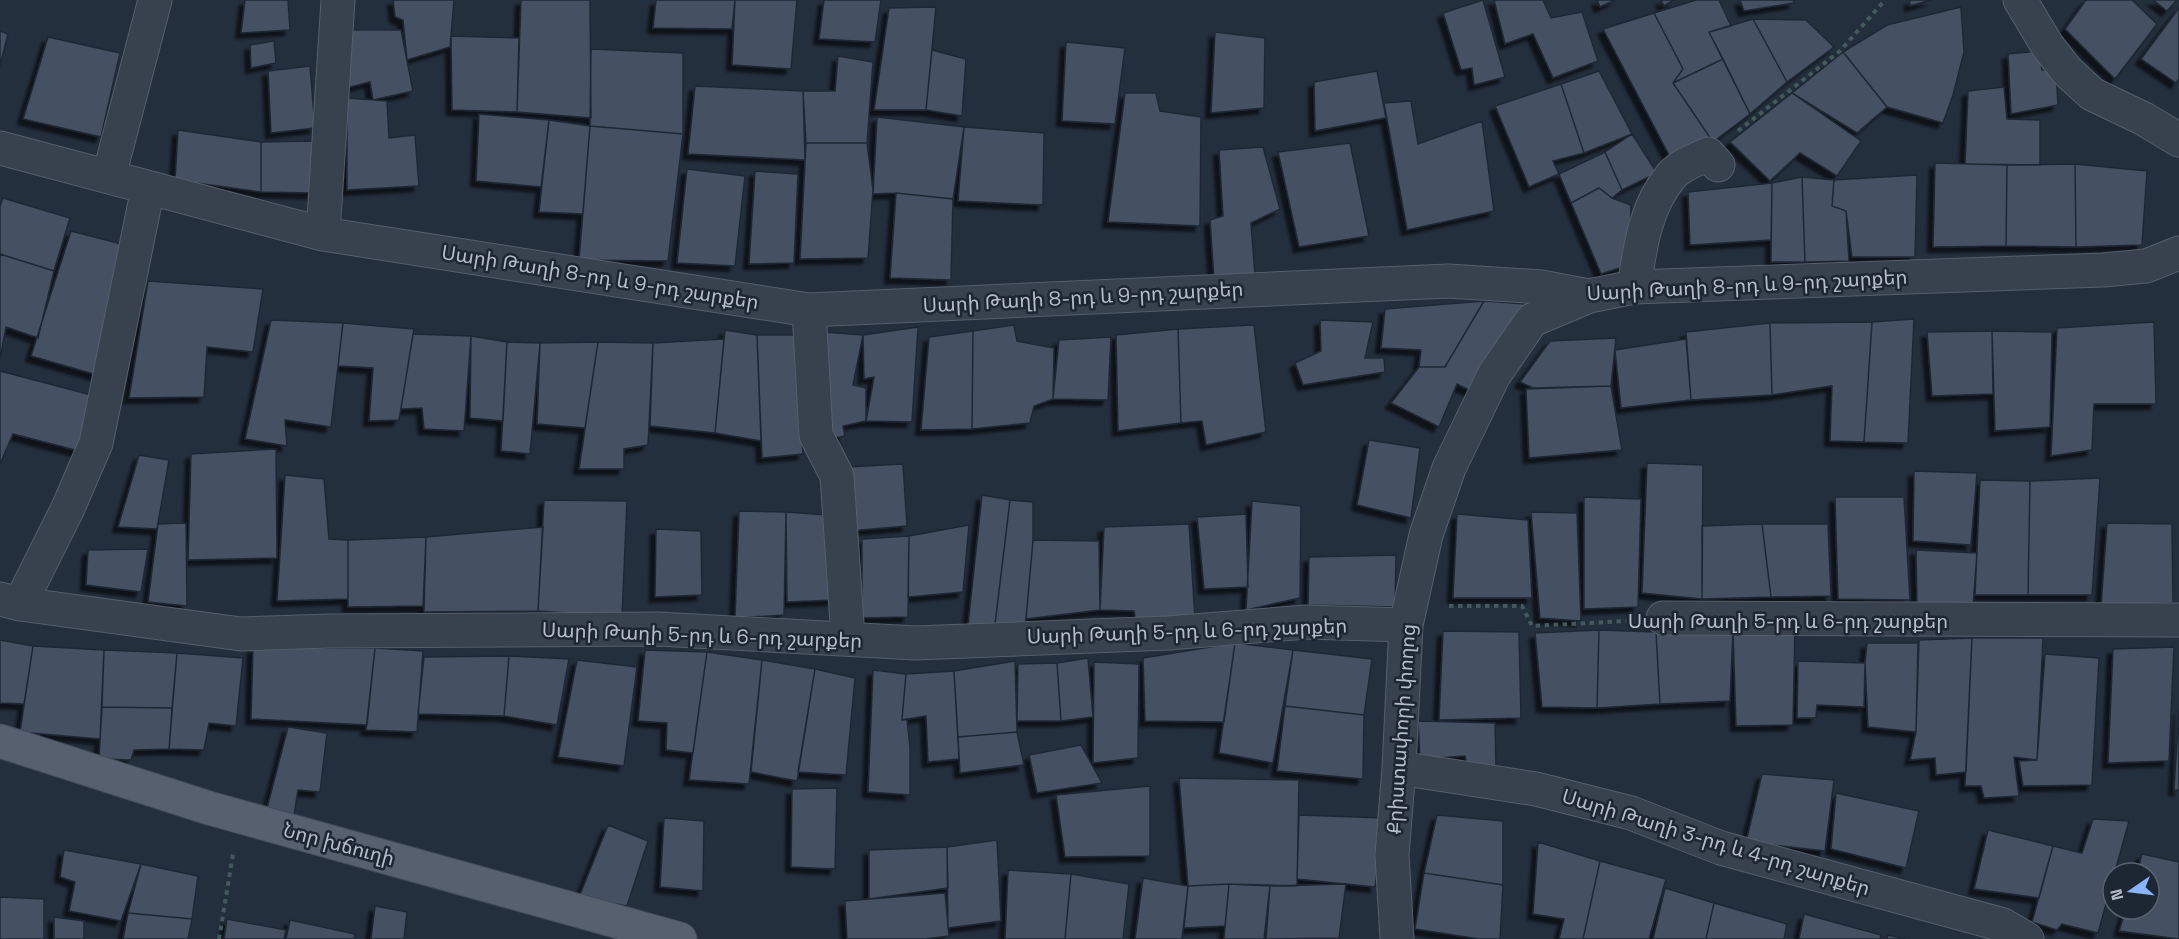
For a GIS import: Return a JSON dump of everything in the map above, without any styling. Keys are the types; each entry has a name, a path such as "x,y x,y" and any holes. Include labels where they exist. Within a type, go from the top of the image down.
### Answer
{"main road":[{"name":"Նոր խճուղի","path":"0,741 239,816 680,939"}],"street":[{"path":"109,176 155,0"},
{"path":"323,234 338,0"},
{"path":"2020,0 2046,45 2067,71 2092,94 2144,119 2179,140"},
{"name":"Սարի Թաղի 8-րդ և 9-րդ շարքեր","path":"0,148 323,234 809,310 1448,281 1541,286 1589,296 1634,287 2103,270 2146,266 2179,253"},
{"path":"1634,287 1640,242 1650,211 1672,175 1688,164 1713,160"},
{"path":"10,602 69,508 96,442 148,188"},
{"name":"Քրիստափորի փողոց","path":"1397,939 1392,855 1400,768 1408,615 1426,535 1449,468 1494,375 1532,320 1589,296"},
{"path":"809,310 816,435 837,476 848,638"},
{"name":"Սարի Թաղի 5-րդ և 6-րդ շարքեր","path":"10,602 241,634 341,631 658,630 916,643 1168,633 1408,615"},
{"name":"Սարի Թաղի 5-րդ և 6-րդ շարքեր","path":"1663,618 2179,620"},
{"name":"Սարի Թաղի 3-րդ և 4-րդ շարքեր","path":"1400,768 1536,789 1631,813 1721,848 2003,925 2027,939"}],"path":[{"path":"1713,160 1840,51 1885,0"},
{"name":"Սարի Թաղի 5-րդ և 6-րդ շարքեր","path":"1408,615 1522,606 1532,626 1663,618"},
{"path":"219,939 239,816"}],"building":[{"path":"245,0 288,0 290,30 241,33"},
{"path":"393,0 454,0 450,47 407,60 403,20 395,17"},
{"path":"521,0 590,0 591,118 517,112"},
{"path":"656,0 735,0 732,29 653,28"},
{"path":"735,0 797,0 791,69 732,65"},
{"path":"824,0 881,0 875,42 819,39"},
{"path":"1483,0 1505,77 1474,85 1472,68 1461,70 1443,13"},
{"path":"1494,0 1543,0 1551,18 1582,12 1598,61 1553,78 1533,34 1505,44"},
{"path":"1597,0 1615,0 1600,7"},
{"path":"1661,0 1674,0 1664,6"},
{"path":"1696,0 1719,0 1731,26 1709,32 1723,59 1673,83 1683,69 1654,13"},
{"path":"1740,0 1793,0 1794,3 1744,11"},
{"path":"1910,0 1931,0 1910,6"},
{"path":"2086,0 2132,0 2157,24 2115,79 2065,29"},
{"path":"2153,0 2177,0 2167,11"},
{"path":"936,7 926,110 874,110 889,8"},
{"path":"1961,7 1964,52 1943,123 1887,107 1843,52 1887,25"},
{"path":"2179,8 2179,79 2176,83 2141,59"},
{"path":"1654,13 1683,69 1673,83 1713,142 1670,157 1603,29"},
{"path":"1753,19 1806,20 1834,47 1787,82"},
{"path":"1753,19 1787,82 1750,114 1709,32"},
{"path":"339,30 401,30 413,91 373,100 370,82 339,90"},
{"path":"0,31 8,34 0,66"},
{"path":"1215,32 1265,38 1264,108 1211,113"},
{"path":"451,36 519,38 517,112 452,110"},
{"path":"48,37 120,53 101,137 23,119"},
{"path":"274,41 276,63 251,68 250,45"},
{"path":"1066,42 1125,48 1115,124 1062,121"},
{"path":"591,49 683,53 683,134 590,126"},
{"path":"932,50 966,59 962,116 926,110"},
{"path":"2039,51 2042,70 2056,71 2058,105 2011,114 2008,54"},
{"path":"1843,52 1887,107 1857,133 1792,93"},
{"path":"838,56 873,62 867,143 806,143 803,91 835,91"},
{"path":"1723,59 1750,114 1713,142 1673,83"},
{"path":"310,66 315,128 271,133 268,71"},
{"path":"1377,71 1386,118 1315,131 1314,82"},
{"path":"1599,71 1632,134 1584,153 1561,84"},
{"path":"1561,84 1584,153 1553,161 1559,174 1529,187 1495,106"},
{"path":"695,86 803,91 805,160 688,154"},
{"path":"2004,87 2007,119 2040,120 2040,165 1965,164 1968,91"},
{"path":"1125,93 1156,93 1160,111 1201,117 1200,226 1108,222"},
{"path":"1792,93 1861,141 1837,176 1800,153 1770,181 1730,142"},
{"path":"347,98 387,101 389,138 415,135 419,186 347,190"},
{"path":"1411,101 1418,144 1482,121 1494,211 1407,230 1384,103"},
{"path":"479,114 549,120 541,187 476,181"},
{"path":"877,117 964,127 953,199 896,193 873,194"},
{"path":"549,120 590,126 583,214 539,212"},
{"path":"590,126 683,134 668,261 579,260"},
{"path":"964,127 1044,133 1043,205 958,201"},
{"path":"178,130 261,142 261,192 175,180"},
{"path":"1632,134 1657,173 1622,190 1605,152"},
{"path":"313,141 313,193 261,192 261,142"},
{"path":"806,143 867,143 873,190 868,258 800,259"},
{"path":"1350,143 1369,236 1299,247 1278,152"},
{"path":"1263,147 1280,209 1251,223 1255,276 1214,279 1210,220 1223,216 1219,150"},
{"path":"1605,152 1622,190 1612,198 1599,188 1571,203 1559,174"},
{"path":"1935,163 2007,165 2006,246 1933,247"},
{"path":"2075,164 2076,247 2006,246 2007,165"},
{"path":"2075,164 2147,171 2142,245 2076,247"},
{"path":"687,169 745,176 735,266 677,263"},
{"path":"755,171 798,174 794,263 749,264"},
{"path":"1917,175 1915,257 1852,257 1846,211 1832,206 1834,180"},
{"path":"1802,177 1834,180 1832,206 1846,211 1849,261 1805,262"},
{"path":"1802,177 1805,262 1771,262 1772,183"},
{"path":"1772,183 1771,240 1690,245 1688,192"},
{"path":"1599,188 1612,198 1631,205 1629,265 1601,274 1571,203"},
{"path":"896,193 953,199 951,280 890,278"},
{"path":"3,198 70,218 54,271 0,254 0,206"},
{"path":"71,231 129,246 97,375 31,356"},
{"path":"0,254 54,271 38,338 6,327 0,359"},
{"path":"148,281 263,289 253,352 207,347 204,397 129,398"},
{"path":"1484,301 1445,367 1419,367 1421,350 1381,348 1385,309"},
{"path":"1484,301 1525,304 1473,392 1457,384 1439,427 1391,403 1419,367 1445,367"},
{"path":"1914,319 1908,443 1864,442 1872,322"},
{"path":"271,320 343,323 331,427 285,420 287,446 245,439"},
{"path":"1320,320 1373,322 1365,358 1384,358 1385,372 1303,385 1295,363 1321,351"},
{"path":"1872,322 1864,442 1830,441 1832,386 1772,395 1770,323"},
{"path":"2154,322 2156,404 2094,404 2092,450 2051,456 2057,328"},
{"path":"343,323 414,329 399,420 369,421 373,368 338,366"},
{"path":"1770,323 1772,395 1691,400 1686,332"},
{"path":"1014,325 1017,341 1054,348 1053,399 1034,406 1030,423 972,429 973,331"},
{"path":"1254,325 1266,432 1206,445 1202,421 1181,423 1178,329"},
{"path":"918,327 912,422 866,421 874,377 864,379 863,335"},
{"path":"1178,329 1181,423 1118,431 1116,335"},
{"path":"725,330 757,335 761,441 715,433"},
{"path":"973,331 972,429 921,430 929,337"},
{"path":"1992,331 1993,394 1932,396 1927,332"},
{"path":"1992,331 2052,332 2050,427 1995,431"},
{"path":"824,332 863,335 853,385 866,388 866,421 843,426 845,436 824,440"},
{"path":"413,334 471,336 464,431 424,429 422,408 401,409"},
{"path":"757,335 795,335 803,454 762,458"},
{"path":"471,336 507,342 503,421 470,418"},
{"path":"1111,337 1108,400 1053,399 1059,340"},
{"path":"1616,338 1611,386 1533,388 1520,382 1550,341"},
{"path":"724,339 715,433 650,426 653,343"},
{"path":"1686,339 1691,400 1621,408 1615,350"},
{"path":"507,342 540,343 530,454 501,451"},
{"path":"598,342 653,343 648,445 624,449 624,469 579,469"},
{"path":"598,342 585,428 537,424 540,343"},
{"path":"0,371 99,397 79,451 13,434 0,464"},
{"path":"1611,386 1622,450 1529,458 1526,389"},
{"path":"1369,440 1420,448 1411,518 1357,505"},
{"path":"276,449 277,558 188,560 191,454"},
{"path":"139,455 169,460 157,529 118,527"},
{"path":"1647,463 1703,465 1702,599 1642,593"},
{"path":"903,464 907,526 849,531 847,467"},
{"path":"1914,471 1977,473 1971,545 1913,541"},
{"path":"285,475 324,479 329,539 348,540 348,599 277,601"},
{"path":"2100,478 2092,595 2028,595 2030,481"},
{"path":"1980,480 2030,481 2028,595 1975,595"},
{"path":"982,495 1010,500 994,633 967,634"},
{"path":"1584,497 1641,499 1638,607 1584,609"},
{"path":"1835,497 1904,497 1910,600 1838,599"},
{"path":"544,500 627,501 622,617 538,611"},
{"path":"1010,500 1033,502 1033,540 1026,619 1023,631 994,633"},
{"path":"1252,501 1301,506 1300,598 1246,610"},
{"path":"739,511 786,512 784,615 735,618"},
{"path":"786,512 828,515 834,600 787,602"},
{"path":"1531,512 1577,513 1581,621 1540,618"},
{"path":"1246,514 1248,587 1204,589 1197,517"},
{"path":"1457,514 1528,520 1532,598 1453,598"},
{"path":"186,523 187,606 148,602 158,524"},
{"path":"2107,523 2172,524 2173,603 2101,606"},
{"path":"1189,524 1195,618 1136,622 1134,611 1100,610 1104,527"},
{"path":"1762,524 1828,524 1831,596 1771,597"},
{"path":"1762,524 1771,597 1702,599 1702,526"},
{"path":"969,525 963,592 908,597 909,536"},
{"path":"543,527 538,611 424,612 426,537"},
{"path":"656,529 701,531 702,595 655,597"},
{"path":"909,536 908,617 862,618 862,539"},
{"path":"426,537 423,606 348,607 348,540"},
{"path":"1033,540 1099,541 1100,610 1026,619"},
{"path":"148,549 141,592 86,585 88,550"},
{"path":"1916,550 1977,553 1973,606 1917,608"},
{"path":"1396,555 1395,607 1308,605 1309,557"},
{"path":"1795,626 1793,725 1736,726 1733,629"},
{"path":"1733,629 1730,701 1660,704 1656,632"},
{"path":"1599,630 1597,708 1542,707 1535,633"},
{"path":"1599,630 1656,632 1660,704 1597,708"},
{"path":"1443,631 1519,632 1521,718 1439,720"},
{"path":"1972,638 2043,638 2037,760 2014,757 2019,796 1984,798 1981,786 1965,786"},
{"path":"1972,638 1966,772 1936,775 1935,758 1910,760 1916,732 1919,640"},
{"path":"0,640 33,646 24,704 0,703"},
{"path":"1235,643 1293,650 1273,763 1219,753"},
{"path":"1235,643 1224,722 1145,721 1143,658"},
{"path":"1867,643 1918,643 1916,732 1868,727 1865,663"},
{"path":"33,646 104,650 100,739 20,732"},
{"path":"2174,647 2169,761 2108,763 2113,649"},
{"path":"253,648 375,648 367,725 251,719"},
{"path":"375,648 423,651 417,732 366,730"},
{"path":"104,650 177,653 172,708 102,707"},
{"path":"645,650 707,652 693,753 666,750 667,723 638,721"},
{"path":"1293,650 1372,659 1364,715 1285,706"},
{"path":"707,652 762,660 749,784 689,780"},
{"path":"177,653 243,658 236,726 209,723 204,750 169,749"},
{"path":"2045,654 2099,658 2092,785 2023,786 2019,761 2037,760"},
{"path":"509,656 569,659 557,725 504,716"},
{"path":"509,656 504,716 418,714 424,657"},
{"path":"1088,658 1093,717 1061,721 1057,663"},
{"path":"577,660 637,667 624,766 558,757"},
{"path":"762,660 815,669 797,781 751,772"},
{"path":"1015,661 1017,732 958,737 954,671"},
{"path":"1798,661 1865,663 1864,707 1817,705 1816,718 1797,718"},
{"path":"1094,662 1139,664 1138,758 1093,763"},
{"path":"1057,663 1061,721 1017,721 1018,664"},
{"path":"815,669 855,678 846,775 798,772"},
{"path":"873,670 906,674 902,720 907,719 910,747 910,795 868,792"},
{"path":"954,671 959,759 928,762 926,716 902,720 906,674"},
{"path":"1285,706 1364,715 1363,779 1277,771"},
{"path":"102,707 172,708 169,749 134,750 131,760 99,759"},
{"path":"2179,709 2179,790 2174,790"},
{"path":"1418,721 1495,723 1496,769 1468,770 1465,756 1420,759"},
{"path":"288,727 327,733 320,792 298,790 294,815 267,808"},
{"path":"1017,732 1024,765 960,773 958,737"},
{"path":"1081,745 1102,783 1037,793 1029,755"},
{"path":"1762,774 1834,780 1825,851 1746,842"},
{"path":"1179,778 1299,780 1297,886 1229,884 1188,886"},
{"path":"1150,786 1150,856 1065,857 1056,795"},
{"path":"837,788 835,869 791,867 792,789"},
{"path":"1836,793 1919,811 1906,868 1831,849"},
{"path":"1299,815 1384,818 1375,887 1297,879"},
{"path":"1437,815 1503,821 1503,885 1424,873"},
{"path":"664,818 704,821 703,891 660,887"},
{"path":"2093,819 2129,821 2118,861 2101,861 2101,921 2098,933 2062,924 2057,930 2032,922 2053,846 2082,853"},
{"path":"608,825 648,841 627,906 579,897"},
{"path":"1988,830 2053,846 2039,898 1974,889"},
{"path":"997,840 1001,921 948,928 947,847"},
{"path":"1538,842 1600,861 1583,939 1559,939 1564,919 1533,914"},
{"path":"947,847 948,888 869,899 869,850"},
{"path":"64,850 141,864 121,921 69,911 75,882 60,877"},
{"path":"2142,854 2179,862 2179,939 2119,931 2122,921 2161,921 2161,861 2140,861"},
{"path":"1600,861 1666,879 1649,939 1583,939"},
{"path":"141,864 198,876 192,919 128,913"},
{"path":"1008,870 1071,874 1065,939 1005,939"},
{"path":"1424,873 1503,885 1500,939 1479,939 1415,929"},
{"path":"1071,874 1129,884 1123,939 1065,939"},
{"path":"1143,878 1188,886 1182,939 1135,939"},
{"path":"1229,884 1270,886 1264,939 1224,939"},
{"path":"1229,884 1225,926 1184,928 1188,886"},
{"path":"1346,884 1339,938 1266,939 1270,886"},
{"path":"1665,888 1714,903 1706,939 1653,939"},
{"path":"945,893 949,936 925,939 847,939 845,901"},
{"path":"0,897 44,899 44,939 0,939"},
{"path":"1714,903 1787,924 1784,939 1706,939"},
{"path":"375,906 407,912 404,939 371,939"},
{"path":"128,913 192,919 188,939 123,939"},
{"path":"1804,914 1881,935 1880,939 1799,939"},
{"path":"54,917 84,921 84,939 54,939"},
{"path":"227,919 286,930 284,939 224,939"},
{"path":"290,920 355,934 354,939 286,939"},
{"path":"1888,935 1905,939 1887,939"}]}
